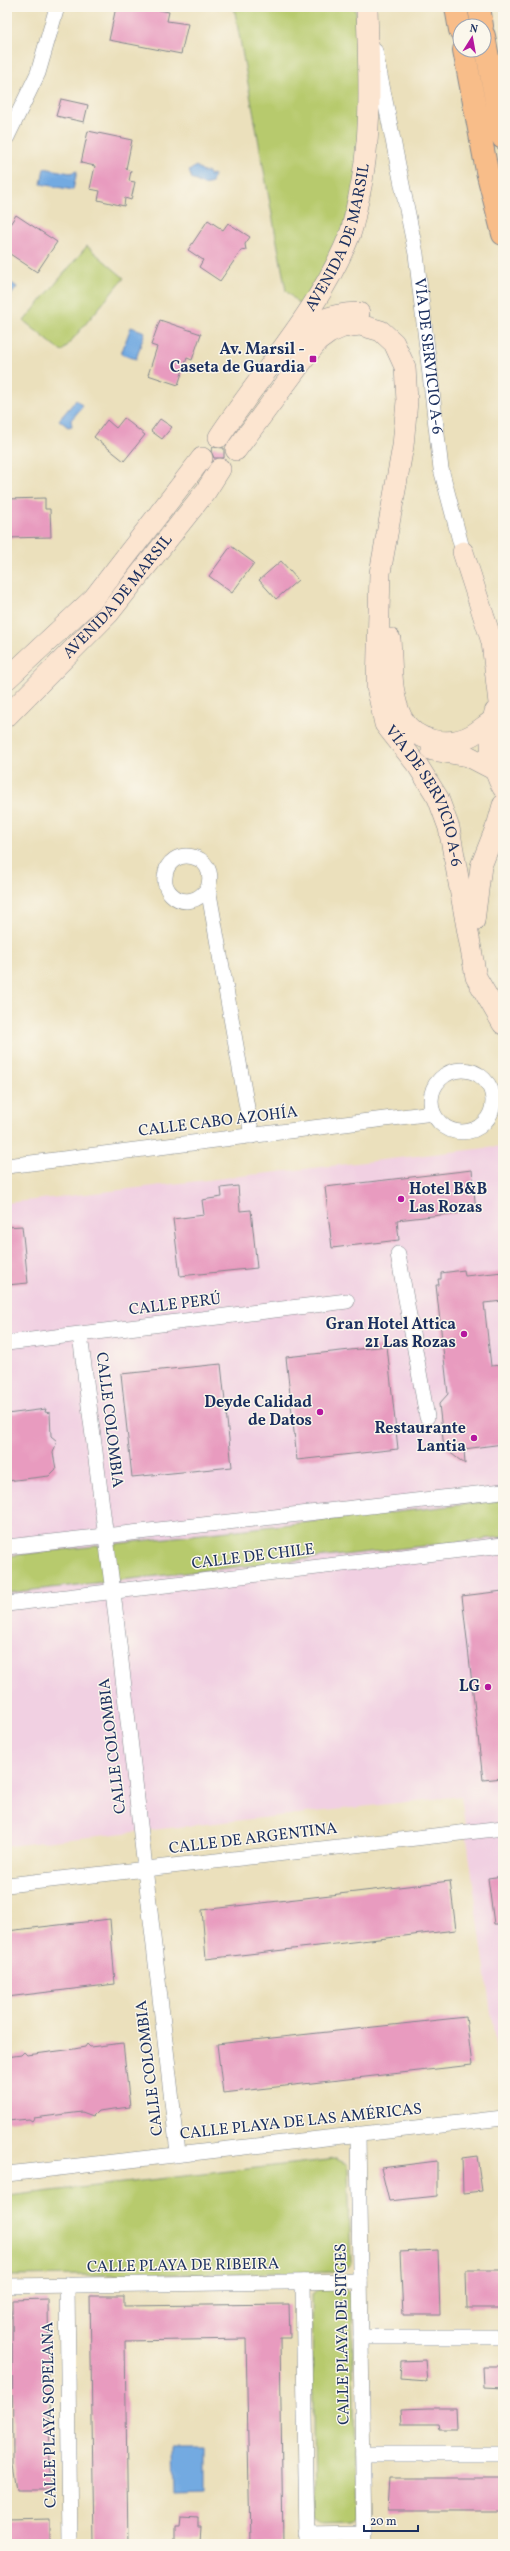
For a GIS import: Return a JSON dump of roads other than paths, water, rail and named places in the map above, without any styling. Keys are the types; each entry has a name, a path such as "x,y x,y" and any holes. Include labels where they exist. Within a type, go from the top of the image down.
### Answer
{"highway":[{"path":"456,7 458,18"},
{"path":"479,7 481,18"},
{"path":"465,58 486,171 503,234"},
{"path":"488,58 503,138"}],"street":[{"path":"7,137 38,73 57,7"},
{"name":"AVENIDA DE MARSIL","path":"219,437 280,354 325,286 350,233 365,173 371,110 367,8"},
{"name":"VÍA DE SERVICIO A-6","path":"280,354 315,322 339,313 362,314 386,321 399,334 410,352 415,372 417,403 412,448 395,536 390,575 388,619 394,691 402,718 413,731 428,740 449,743 472,736 498,706 492,642 462,552 441,469 416,254 367,8"},
{"name":"VÍA DE SERVICIO A-6","path":"236,450 318,341 344,327 360,326 381,331 394,344 405,374 407,401 403,446 381,565 377,687 385,724 418,766 438,798 449,828 476,977 503,1024"},
{"path":"219,437 230,441 236,450 230,462 220,469 209,466 202,458 207,445 219,437"},
{"name":"AVENIDA DE MARSIL","path":"7,679 94,598 202,458"},
{"name":"AVENIDA DE MARSIL","path":"7,716 109,613 206,491 220,469"},
{"name":"VÍA DE SERVICIO A-6","path":"378,620 387,698 396,726 409,740 424,749 468,756 499,779"},
{"path":"498,706 490,746 499,779"},
{"name":"VÍA DE SERVICIO A-6","path":"472,951 475,902 481,866 498,823 503,804"},
{"path":"208,888 252,1136"},
{"path":"465,1069 475,1072 490,1087 493,1097 489,1116 474,1129 455,1131 446,1128 433,1113 432,1092 436,1082 444,1075 454,1070 465,1069"},
{"name":"CALLE CABO AZOHÍA","path":"7,1166 433,1113"},
{"path":"398,1254 427,1417"},
{"name":"CALLE PERÚ","path":"7,1343 347,1301"},
{"name":"CALLE COLOMBIA","path":"80,1335 113,1592 178,2153"},
{"path":"7,1547 503,1491"},
{"name":"CALLE DE CHILE","path":"7,1604 503,1545"},
{"name":"CALLE DE ARGENTINA","path":"7,1885 503,1828"},
{"name":"CALLE PLAYA DE LAS AMÉRICAS","path":"7,2174 178,2153 503,2118"},
{"name":"CALLE PLAYA DE SITGES","path":"303,2282 307,2539 364,2539 358,2134"},
{"name":"CALLE PLAYA DE RIBEIRA","path":"7,2286 360,2281"},
{"name":"CALLE PLAYA SOPELANA","path":"67,2285 70,2544"},
{"path":"361,2337 503,2337"},
{"path":"363,2454 503,2454"}],"water":[{"path":"196,166 203,172 208,172 210,177 211,174 214,175 212,183 204,185 192,179 189,171"},
{"path":"44,168 70,173 77,171 73,190 41,184"},
{"path":"7,280 17,287 9,298 7,297"},
{"path":"131,327 145,332 136,359 121,354"},
{"path":"76,400 83,406 71,420 72,426 68,427 59,420"},
{"path":"173,2449 205,2449 205,2494 174,2495"}],"place":[{"name":"Av. Marsil - Caseta de Guardia","path":"313,359"},
{"name":"Hotel B&B Las Rozas","path":"401,1199"},
{"name":"Gran Hotel Attica 21 Las Rozas","path":"464,1334"},
{"name":"Deyde Calidad de Datos","path":"320,1412"},
{"name":"Restaurante Lantia","path":"474,1438"},
{"name":"LG","path":"488,1687"}]}
